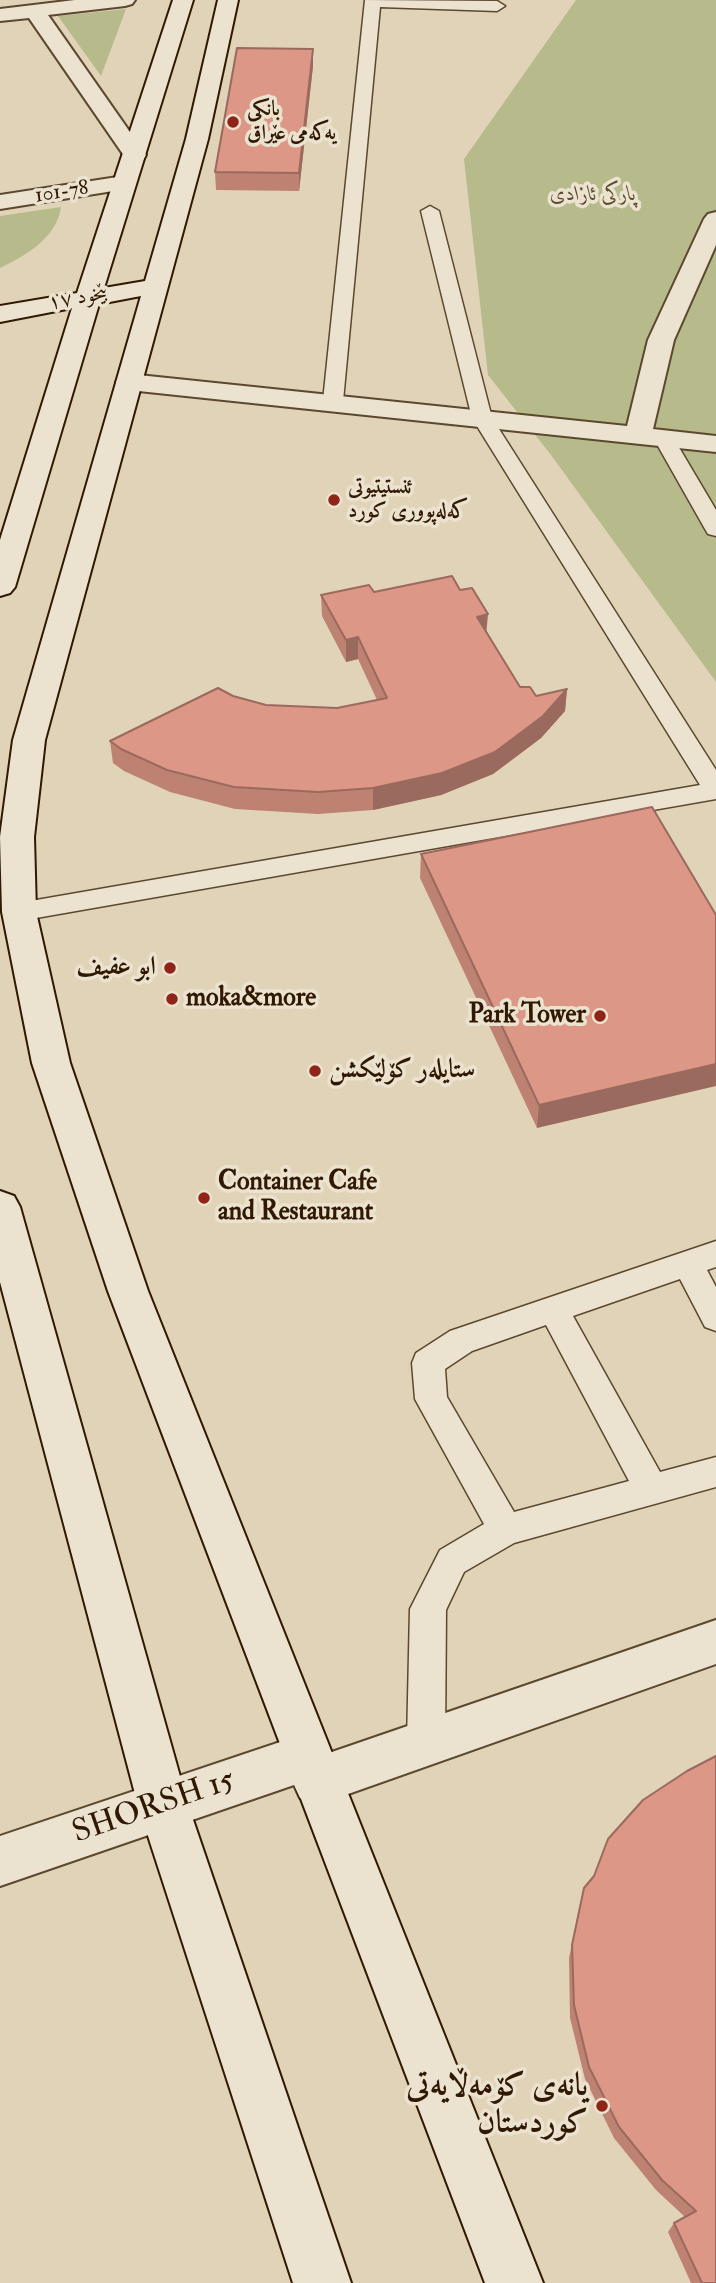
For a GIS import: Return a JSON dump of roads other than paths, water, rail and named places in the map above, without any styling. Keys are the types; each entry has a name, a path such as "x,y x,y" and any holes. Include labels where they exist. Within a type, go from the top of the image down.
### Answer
{"main road":[{"path":"0,15 125,0"},
{"path":"0,587 183,0"},
{"path":"228,0 197,139 29,740 17,838 19,912 51,1063 124,1279 312,1769 514,2283"},
{"path":"35,10 135,155"},
{"name":"101-78","path":"0,202 124,183"},
{"path":"651,437 661,340 716,219"},
{"name":"بێخود ١٧","path":"0,313 156,286"},
{"path":"130,382 333,401 716,444"},
{"path":"0,1207 163,1805 322,2283"},
{"name":"SHORSH 15","path":"0,1861 163,1805 426,1743 716,1642"}],"lane":[{"path":"333,401 373,1 497,6"},
{"path":"19,912 716,790 482,418 430,211"},
{"path":"651,437 716,529"},
{"path":"506,1530 431,1399 428,1363 461,1341 702,1258 716,1318"},
{"path":"553,1309 651,1489"},
{"path":"426,1743 428,1609 452,1561 506,1530 716,1472"}],"place":[{"name":"بانکی یەکەمی عێراق","path":"233,122"},
{"name":"ئنستیتیوتی کەلەپووری کورد","path":"334,500"},
{"name":"ابو عفیف","path":"170,968"},
{"name":"moka&more","path":"172,999"},
{"name":"Park Tower","path":"600,1016"},
{"name":"ستایلەر کۆلێکشن","path":"315,1071"},
{"name":"Container Cafe and Restaurant","path":"204,1198"},
{"name":"یانەی کۆمەڵایەتی کوردستان","path":"602,2106"}],"park label":[{"name":"پارکی ئازادی","path":"593,195"}]}
